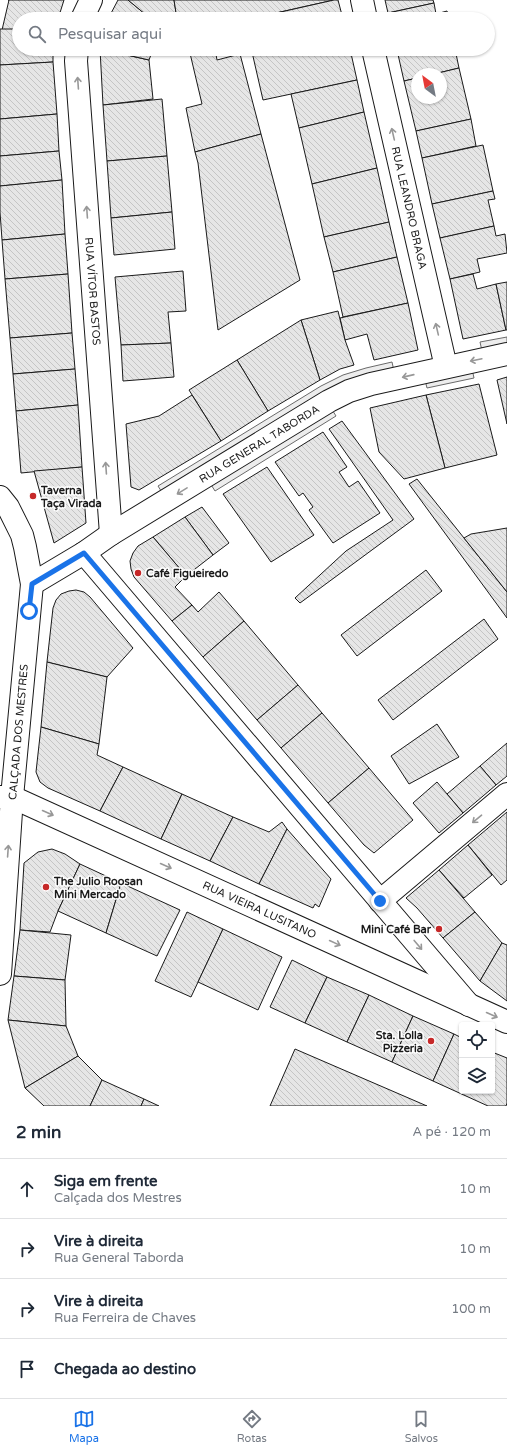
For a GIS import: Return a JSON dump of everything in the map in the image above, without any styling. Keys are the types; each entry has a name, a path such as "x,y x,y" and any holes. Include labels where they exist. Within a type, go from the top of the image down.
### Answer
{"street":[{"path":"85,12 91,0"},
{"path":"362,0 365,12"},
{"name":"RUA VÍTOR BASTOS","path":"76,56 111,534"},
{"name":"RUA LEANDRO BRAGA","path":"375,56 446,367"},
{"name":"RUA GENERAL TABORDA","path":"32,584 329,400 349,391 371,384 507,354"},
{"name":"CALÇADA DOS MESTRES","path":"0,497 8,507 22,535 26,547 32,584 6,797 0,974"},
{"path":"84,553 469,1005"},
{"path":"380,901 507,794"},
{"name":"RUA VIEIRA LUSITANO","path":"6,797 507,1022"}],"shaded area":[{"path":"507,337 507,345 482,351 480,342"},
{"path":"392,362 394,371 163,494 158,486 321,386 343,375"},
{"path":"472,369 474,378 427,388 425,380"},
{"path":"331,408 336,416 215,491 210,483"}],"building":[{"path":"9,0 64,0 60,12 12,12 12,29 2,30"},
{"path":"118,0 128,0 143,12 112,12"},
{"path":"128,0 174,0 176,12 143,12"},
{"path":"174,0 334,0 280,12 176,12"},
{"path":"338,0 341,12 281,12"},
{"path":"385,0 433,0 434,3 393,12 388,12"},
{"path":"434,3 436,12 393,12"},
{"path":"0,29 12,29 12,56 53,56 53,62 0,65"},
{"path":"100,56 131,56 149,60 153,99 103,105"},
{"path":"132,56 150,56 149,60"},
{"path":"191,56 216,56 217,60 232,56 241,56 261,134 195,152 186,108 202,104"},
{"path":"253,56 352,56 357,80 263,100"},
{"path":"398,56 456,56 459,68 447,71 447,68 411,68 411,79 404,81"},
{"path":"53,62 57,114 0,119 0,65"},
{"path":"459,68 471,119 416,131 404,81 411,79 411,104 447,104 447,71"},
{"path":"357,80 364,112 299,128 291,94"},
{"path":"162,99 167,156 107,161 103,105"},
{"path":"364,112 377,168 312,184 299,128"},
{"path":"57,114 59,151 0,156 0,119"},
{"path":"471,119 476,146 422,158 416,131"},
{"path":"261,134 300,280 218,330 198,163 195,152"},
{"path":"483,145 493,191 432,204 422,158"},
{"path":"59,151 62,180 0,186 0,156"},
{"path":"167,156 172,212 111,218 107,161"},
{"path":"377,168 389,222 324,237 312,184"},
{"path":"62,180 65,234 2,240 0,186"},
{"path":"493,191 495,199 488,200 494,226 440,238 432,204"},
{"path":"172,212 175,249 114,255 111,218"},
{"path":"389,222 397,257 333,272 324,237"},
{"path":"494,226 496,236 505,234 507,253 477,259 480,272 450,279 440,238"},
{"path":"65,234 68,274 5,279 2,240"},
{"path":"397,257 408,303 343,317 333,272"},
{"path":"183,271 186,311 168,312 171,343 121,345 115,277"},
{"path":"68,274 72,333 10,338 5,279"},
{"path":"473,274 477,289 496,284 506,330 463,339 450,279"},
{"path":"507,282 507,330 506,330 496,284"},
{"path":"408,303 418,350 374,360 367,334 345,340 340,318"},
{"path":"338,311 345,340 354,365 340,369 320,380 301,320"},
{"path":"301,320 320,380 268,411 237,360"},
{"path":"72,333 75,369 13,374 10,338"},
{"path":"171,343 174,377 123,381 121,345"},
{"path":"237,360 268,411 221,441 189,390"},
{"path":"75,369 78,405 16,411 13,374"},
{"path":"507,377 507,424 497,380"},
{"path":"479,384 497,455 445,468 426,395"},
{"path":"192,395 221,441 139,490 131,487 126,424 159,416"},
{"path":"426,395 445,468 404,479 379,452 370,408"},
{"path":"78,405 82,467 21,473 16,411"},
{"path":"342,421 414,519 300,603 295,598 346,551 393,520 329,429"},
{"path":"323,432 347,467 339,472 349,487 358,481 380,513 333,543 309,510 313,507 303,493 299,496 275,462"},
{"path":"82,467 86,523 54,543 34,471"},
{"path":"267,467 314,535 271,562 223,494"},
{"path":"417,479 507,592 507,618 409,484"},
{"path":"202,507 229,543 213,555 185,517"},
{"path":"185,517 213,555 186,576 153,537"},
{"path":"507,528 507,592 464,538 471,534"},
{"path":"153,537 186,576 175,587 192,605 172,621 134,577 131,569 130,561 133,553 138,546"},
{"path":"426,570 442,591 357,656 341,635"},
{"path":"76,590 84,592 90,597 133,648 107,677 47,662 53,608 56,600 61,594"},
{"path":"219,592 244,621 203,657 172,621 192,605 198,612"},
{"path":"484,619 498,639 393,720 378,700"},
{"path":"244,621 298,685 257,720 203,657"},
{"path":"47,662 107,677 99,744 41,727"},
{"path":"298,685 322,713 281,748 257,720"},
{"path":"322,713 369,768 328,803 281,748"},
{"path":"437,724 459,757 409,784 391,756"},
{"path":"41,727 99,744 97,755 123,767 100,811 48,788 40,782 36,772"},
{"path":"507,743 507,776 496,785 480,766"},
{"path":"480,766 496,785 463,813 447,794"},
{"path":"123,767 182,794 161,839 100,811"},
{"path":"369,768 413,820 374,853 364,845 328,803"},
{"path":"437,782 463,813 439,833 413,803"},
{"path":"182,794 233,817 210,861 161,839"},
{"path":"507,812 507,880 501,885 468,845"},
{"path":"233,817 269,832 282,822 287,829 259,884 210,861"},
{"path":"287,829 331,879 319,907 315,904 313,908 259,884"},
{"path":"468,845 492,875 464,898 439,870"},
{"name":"The Julio Roosan Mini Mercado","path":"52,849 65,854 80,864 50,932 20,930 24,863 38,852"},
{"path":"80,864 121,883 106,933 58,911"},
{"path":"439,870 475,912 443,938 417,908 406,898"},
{"path":"121,883 180,910 157,956 106,933"},
{"path":"187,912 223,929 191,997 155,981"},
{"path":"475,912 502,943 480,981 443,938"},
{"path":"223,929 282,957 258,1010 198,982"},
{"path":"20,930 71,935 65,980 14,976"},
{"path":"502,943 507,945 507,1001 480,981"},
{"path":"292,960 327,977 305,1023 270,1007"},
{"path":"14,976 65,980 66,1026 8,1020"},
{"path":"327,977 369,995 347,1042 305,1023"},
{"path":"369,995 413,1016 392,1062 347,1042"},
{"path":"413,1016 454,1034 433,1081 392,1062"},
{"path":"8,1020 66,1026 78,1056 25,1088"},
{"path":"454,1034 459,1036 459,1093 433,1081"},
{"path":"295,1049 427,1106 270,1106"},
{"path":"495,1053 507,1058 507,1103 506,1106 488,1106 462,1094 495,1094"},
{"path":"78,1056 102,1080 90,1106 44,1106 25,1088"},
{"path":"102,1080 144,1099 141,1106 90,1106"},
{"path":"144,1099 159,1106 141,1106"}],"place":[{"name":"Taverna Taça Virada","path":"33,496"},
{"name":"Café Figueiredo","path":"138,573"},
{"name":"The Julio Roosan Mini Mercado","path":"46,887"},
{"name":"Mini Café Bar","path":"439,929"},
{"name":"Sta. Lolla Pizzeria","path":"431,1041"}],"route":[{"path":"29,611 32,584 84,553 380,901"}]}
